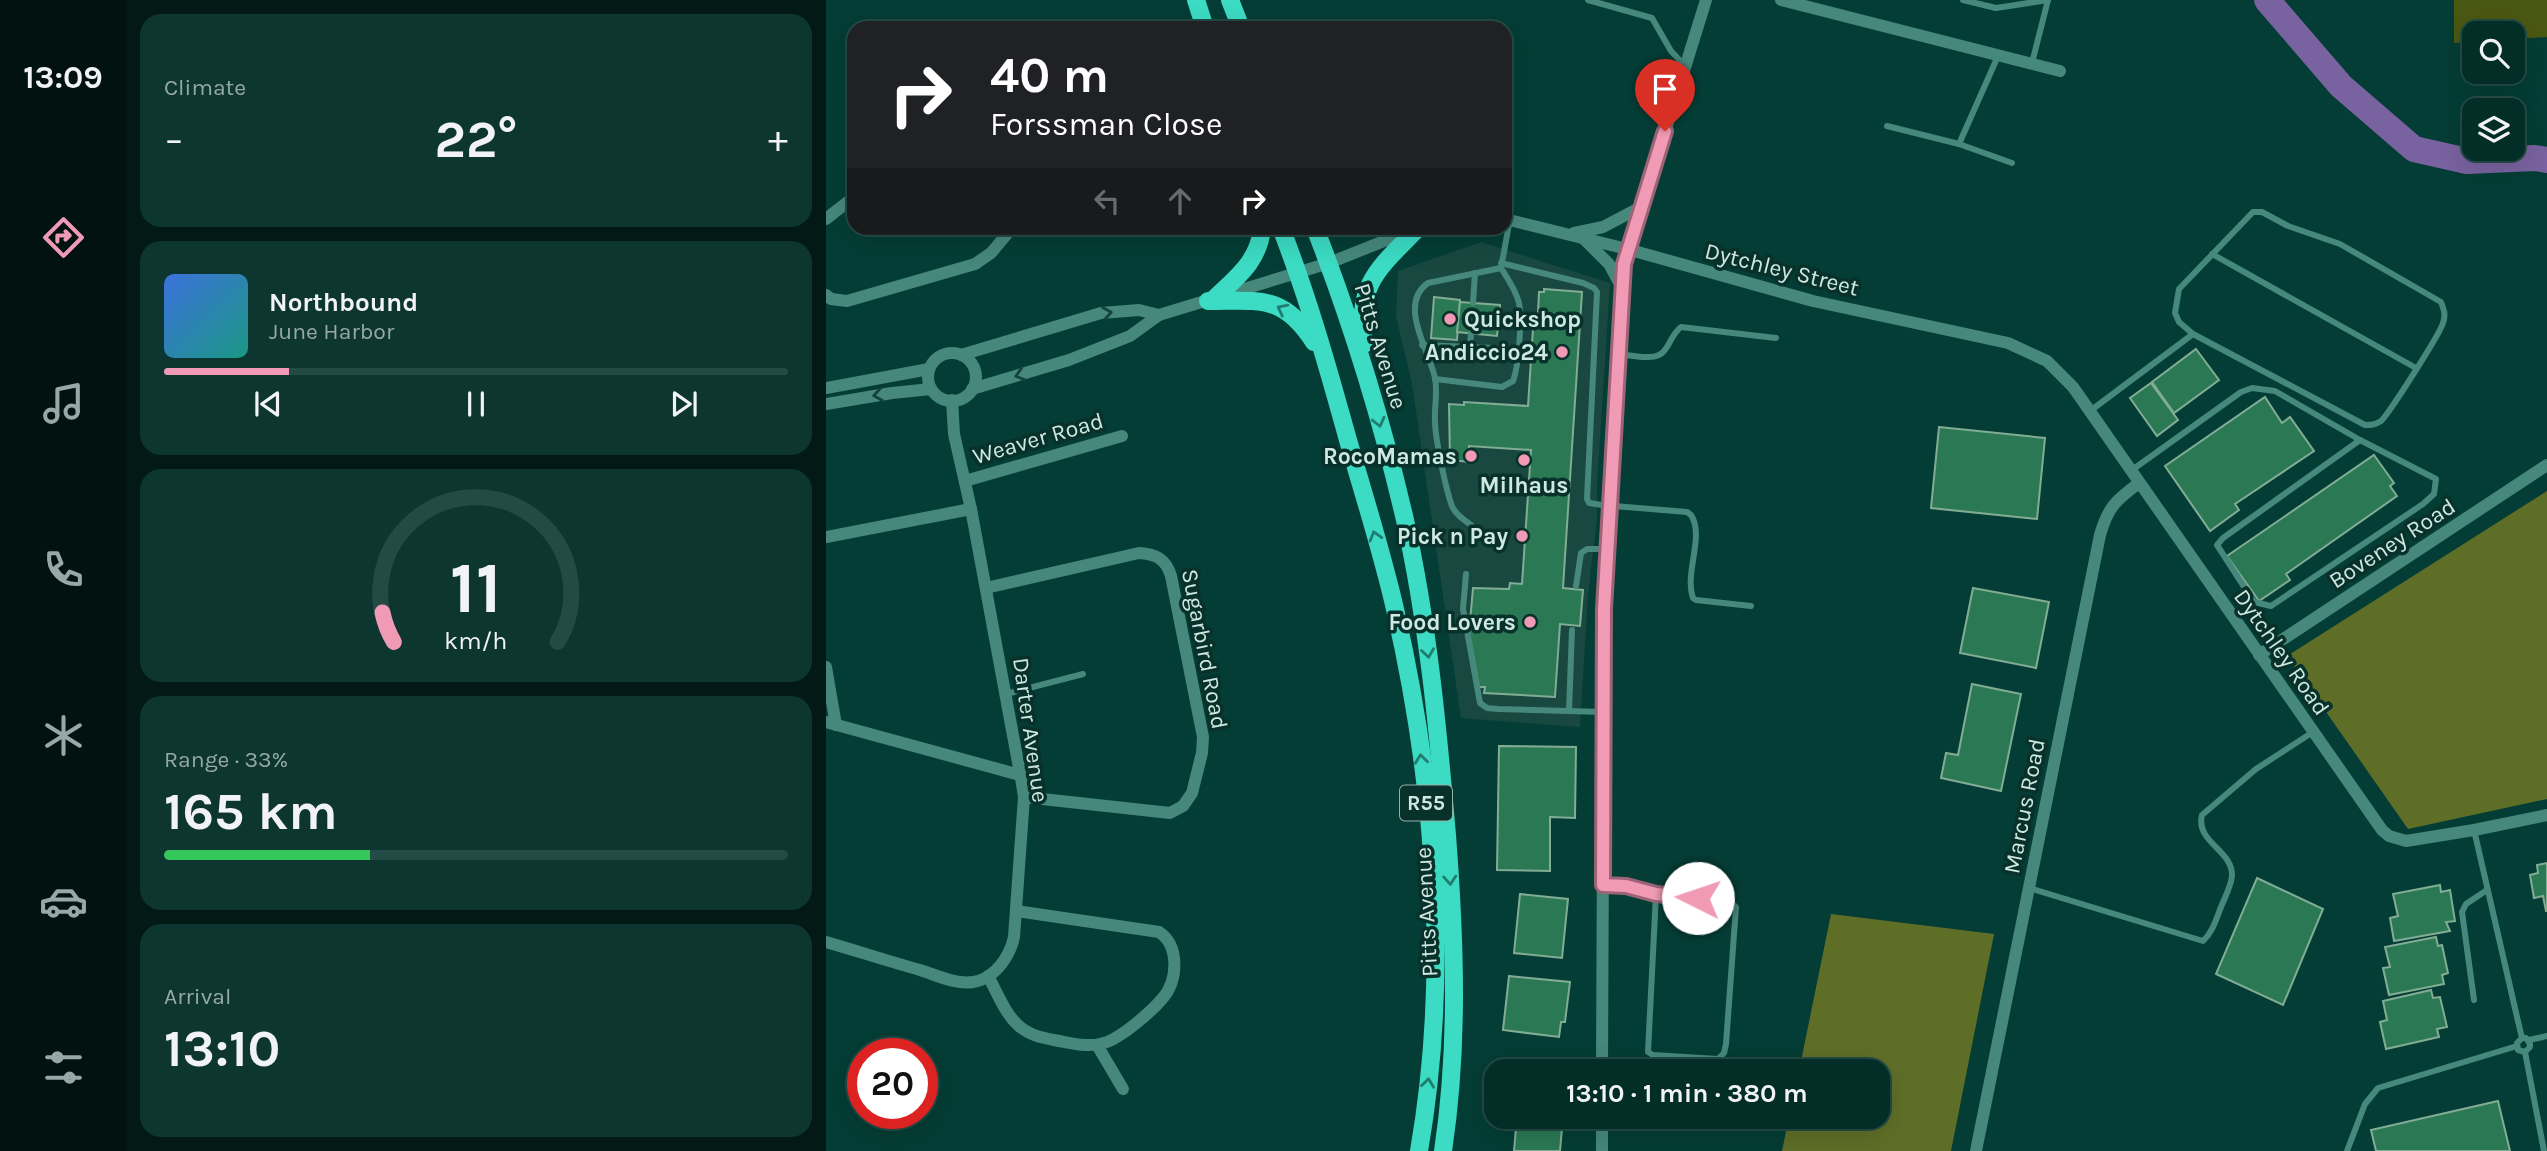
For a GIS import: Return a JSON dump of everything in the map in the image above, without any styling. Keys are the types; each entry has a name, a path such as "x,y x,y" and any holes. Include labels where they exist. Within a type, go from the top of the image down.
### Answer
{"main road":[{"path":"1196,0 1203,21"},
{"path":"1230,0 1238,21"},
{"path":"1211,300 1244,271 1254,258 1261,235"},
{"name":"R55","path":"1284,235 1299,274"},
{"name":"R55","path":"1318,235 1329,263"},
{"path":"1371,390 1362,323 1364,299 1369,283 1379,268 1411,235"},
{"name":"Pitts Avenue","path":"1329,263 1371,390 1405,520 1432,681 1443,786 1454,947 1454,1030 1443,1151"},
{"name":"Pitts Avenue","path":"1299,274 1395,609 1416,720 1430,843 1435,946 1434,1034 1419,1151"},
{"path":"1211,300 1259,302 1284,308 1304,327 1325,360"}],"street":[{"path":"1602,1059 1604,609 1622,288 1627,248 1706,0"},
{"path":"1781,0 2060,71"},
{"path":"826,219 847,202"},
{"path":"1576,235 1602,227 1641,207"},
{"name":"Dytchley Street","path":"1512,220 1627,248 1813,301 2008,343 2047,361"},
{"path":"826,295 831,299 847,301 975,264 991,253 1006,235"},
{"path":"972,389 975,373 973,365 961,355 953,353 940,356 929,369 928,382 937,396 961,399 972,389 1110,345 1136,332 1159,315 1299,274 1400,235"},
{"path":"1576,235 1609,264 1622,288"},
{"path":"961,355 1101,313 1139,310 1159,315"},
{"name":"Dytchley Road","path":"2047,361 2067,380 2090,411 2375,821 2389,836 2406,841 2547,815"},
{"path":"826,388 929,369"},
{"path":"826,404 931,389"},
{"name":"Darter Avenue","path":"953,400 954,434 971,509 1024,797 1012,948 988,976"},
{"name":"Weaver Road","path":"965,481 1122,436"},
{"name":"Boveney Road","path":"2259,655 2547,465"},
{"name":"Marcus Road","path":"1976,1151 2105,517 2119,498 2140,483"},
{"path":"826,537 971,509"},
{"name":"Sugarbird Road","path":"986,588 1130,555 1149,554 1160,558 1167,565 1171,576 1201,720 1202,753 1192,793 1182,806 1170,813 1024,797"},
{"path":"826,667 831,724 1020,775"},
{"path":"826,942 961,982 974,982 988,976 1012,1019 1030,1034 1083,1045 1097,1045 1120,1035 1162,1000 1172,980 1174,966 1171,944 1158,932 1016,911"},
{"path":"1097,1045 1123,1088"},
{"path":"1602,1129 1602,1151"}],"lane":[{"path":"1588,0 1652,18 1671,51 1685,66"},
{"path":"1963,0 1996,8 2048,0 2032,63"},
{"path":"1959,144 1998,55"},
{"path":"1886,126 1959,144 2012,163"},
{"path":"2253,212 2262,212 2288,226 2340,244 2441,302 2445,312 2443,324 2416,368 2382,420 2373,426 2365,425 2193,334 2179,322 2175,313 2179,289 2253,212"},
{"path":"1435,379 1503,387 1515,377 1519,302 1501,265 1505,235"},
{"path":"2213,254 2416,368"},
{"path":"1471,525 1456,513 1450,500 1434,425 1435,379 1418,333 1415,304 1420,288 1428,283 1501,265 1583,283 1597,292 1586,493 1590,503 1691,514 1695,530 1691,587 1693,597 1696,600 1751,606"},
{"path":"1473,303 1475,272"},
{"path":"1619,354 1657,357 1663,353 1681,327 1776,338"},
{"path":"1470,347 1471,333"},
{"path":"2090,411 2193,334"},
{"path":"1422,345 1518,349"},
{"path":"2130,470 2241,392 2252,388 2275,391 2436,480 2434,495 2276,604 2266,606 2254,602 2218,549 2219,542 2360,440"},
{"path":"1576,586 1584,550 1608,550"},
{"path":"1466,574 1463,609 1480,703 1487,708 1498,709 1603,712"},
{"path":"1569,711 1573,630"},
{"path":"1006,694 1083,674"},
{"path":"2029,888 2203,941 2210,934 2232,874 2229,861 2204,834 2200,824 2202,815 2256,769 2313,732"},
{"path":"2474,830 2516,1017 2530,1047 2525,1052"},
{"path":"1603,885 1626,886 1656,894 1720,899 1729,901 1736,907 1726,1044 1724,1053 1718,1059 1653,1055 1646,1048 1656,894"},
{"path":"2474,1000 2462,912 2466,904 2487,890"},
{"path":"2347,1151 2365,1104 2378,1088 2517,1046 2517,1043 2525,1039 2547,1036"},
{"path":"2517,1046 2525,1052"},
{"path":"2525,1052 2544,1151"}],"shaded area":[{"path":"1481,242 1610,283 1597,518 1588,595 1580,727 1461,718 1412,384 1396,316 1398,271"}],"green space":[{"path":"2454,0 2547,0 2547,37 2525,38 2525,21 2462,21 2462,42 2454,43"},
{"path":"2547,491 2547,799 2408,829 2287,656"},
{"path":"1831,914 1994,934 1951,1151 1782,1151 1787,1129 1890,1129 1890,1059 1801,1059"}],"building":[{"path":"1544,289 1582,292 1563,588 1583,590 1580,626 1560,624 1555,697 1484,693 1485,687 1479,687 1469,633 1473,588 1509,589 1510,583 1522,584 1531,450 1469,446 1470,462 1450,460 1449,404 1464,405 1464,402 1528,406 1534,313 1538,313 1539,292 1544,292"},
{"path":"1434,297 1460,300 1457,340 1431,338"},
{"path":"1460,302 1500,305 1497,336 1457,332"},
{"path":"2196,349 2219,380 2174,413 2152,382"},
{"path":"2151,383 2178,420 2157,436 2130,398"},
{"path":"2265,397 2282,423 2290,417 2314,451 2235,504 2239,510 2210,531 2165,466"},
{"path":"1939,427 2045,438 2037,519 1931,508"},
{"path":"2374,455 2394,483 2390,486 2397,496 2286,574 2290,580 2259,601 2227,556"},
{"path":"1973,588 2049,602 2036,668 1960,653"},
{"path":"1972,684 2021,694 2001,791 1941,778 1946,753 1958,755"},
{"path":"1499,746 1576,747 1575,818 1550,817 1550,871 1497,870"},
{"path":"2547,863 2546,911 2543,896 2534,898 2530,875 2538,873 2537,865"},
{"path":"2257,878 2323,909 2283,1005 2216,974"},
{"path":"2440,885 2441,892 2450,890 2455,921 2446,922 2450,931 2394,941 2390,918 2398,916 2393,894"},
{"path":"1520,894 1568,899 1562,958 1514,953"},
{"path":"2436,937 2438,946 2442,945 2448,973 2442,975 2444,984 2389,995 2383,968 2390,967 2385,947"},
{"path":"1509,976 1570,982 1565,1022 1561,1022 1559,1037 1503,1030"},
{"path":"2431,990 2433,998 2440,997 2447,1027 2437,1029 2439,1037 2386,1049 2380,1022 2387,1020 2383,1001"},
{"path":"2498,1101 2510,1151 2376,1151 2371,1130"},
{"path":"1516,1129 1562,1129 1560,1151 1514,1151"}],"waterway":[{"path":"2267,0 2341,86 2414,149 2467,161 2535,158 2547,160"}],"place":[{"name":"Quickshop","path":"1450,319"},
{"name":"Andiccio24","path":"1562,352"},
{"name":"RocoMamas","path":"1471,456"},
{"name":"Milhaus","path":"1524,460"},
{"name":"Pick n Pay","path":"1522,536"},
{"name":"Food Lovers","path":"1530,622"}],"route":[{"path":"1665,131 1627,248 1622,288 1604,609 1603,885 1626,886 1656,894 1698,898"}]}
